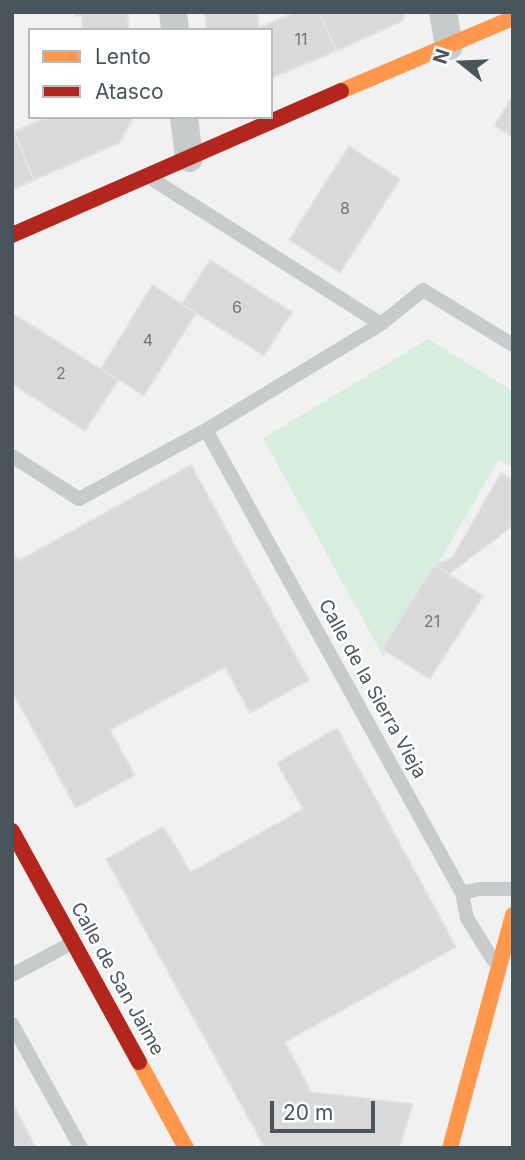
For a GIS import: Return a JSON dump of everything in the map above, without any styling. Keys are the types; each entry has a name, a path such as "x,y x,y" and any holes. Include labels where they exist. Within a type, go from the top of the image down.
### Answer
{"street":[{"path":"443,12 449,46"},
{"path":"12,236 513,18"},
{"path":"184,119 189,158"},
{"name":"Calle de San Jaime","path":"12,831 186,1148"},
{"path":"450,1148 513,915"}],"lane":[{"path":"147,176 381,324"},
{"path":"12,456 79,499 206,430 381,324 423,290 513,345"},
{"name":"Calle de la Sierra Vieja","path":"206,430 462,893 467,918 498,968"},
{"path":"462,893 479,889 513,889"},
{"path":"12,975 73,943"},
{"path":"12,1024 81,1148"}],"green space":[{"path":"428,339 513,391 513,468 499,460 383,656 263,438"}],"building":[{"path":"74,12 128,12 129,28 82,28 82,16 75,16"},
{"path":"205,12 257,12 259,28 207,28"},
{"path":"295,12 319,12 336,51 273,77 273,28 259,28"},
{"path":"319,12 406,12 402,21 336,51"},
{"path":"513,95 513,137 494,126"},
{"path":"43,119 133,119 119,143 34,180 14,132"},
{"path":"14,132 34,180 12,190 12,133"},
{"path":"349,146 400,179 340,273 289,240"},
{"path":"210,260 292,312 264,356 182,304"},
{"path":"152,285 196,313 144,396 101,369"},
{"path":"12,313 118,380 85,431 12,384"},
{"path":"191,465 309,680 250,713 225,667 110,730 135,775 76,808 12,691 12,550 18,561"},
{"path":"501,473 513,480 513,526 449,574 434,565 452,558"},
{"path":"434,565 483,596 430,679 382,649"},
{"path":"337,728 456,947 285,1042 311,1092 413,1104 399,1148 265,1148 106,859 163,827 191,872 303,809 277,763"},
{"path":"12,1103 36,1148 12,1148"}],"traffic: slow":[{"path":"341,91 513,18"},
{"path":"450,1148 513,915"},
{"path":"139,1062 186,1148"}],"traffic: jam":[{"path":"12,235 341,91"},
{"path":"12,831 139,1062"}]}
